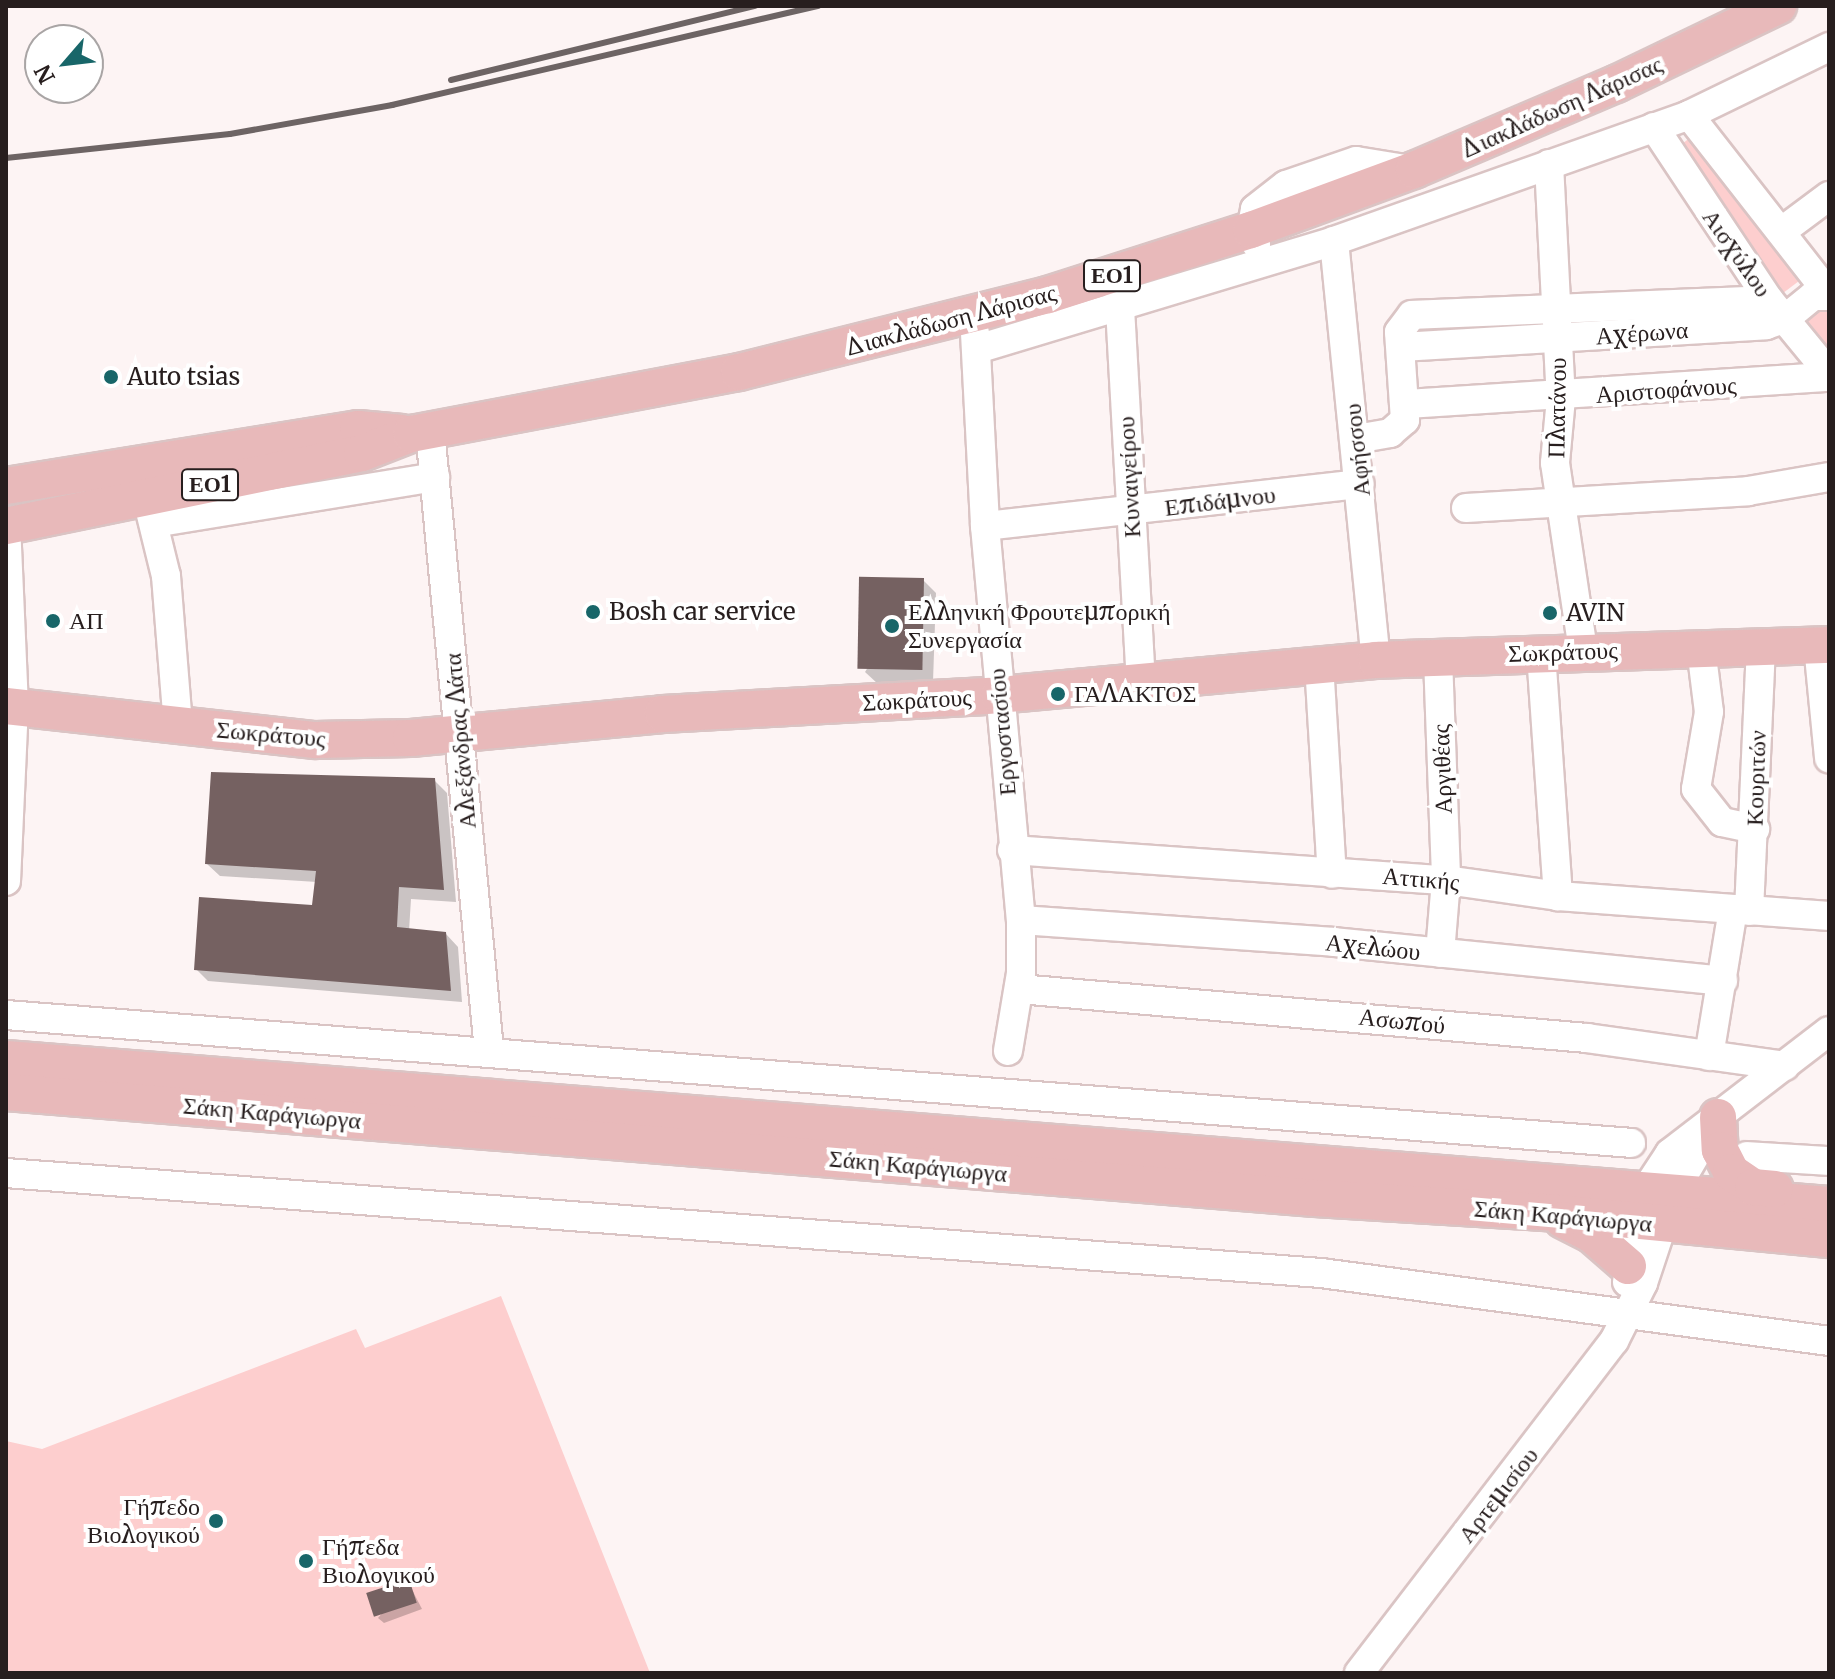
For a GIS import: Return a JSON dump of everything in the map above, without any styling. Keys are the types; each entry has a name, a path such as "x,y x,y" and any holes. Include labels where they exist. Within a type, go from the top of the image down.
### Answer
{"main road":[{"name":"Διακλάδωση Λάρισας","path":"6,526 150,510 362,453 421,432 739,372 975,333 1119,292 1257,247 1414,170 1628,79 1778,6"},
{"name":"Διακλάδωση Λάρισας","path":"6,486 358,429 421,432"},
{"name":"Σωκράτους","path":"10,706 315,740 459,735 663,714 999,695 1376,660 1583,650 1823,645"},
{"name":"Σάκη Καράγιωργα","path":"6,1059 1654,1208 1829,1239"},
{"name":"Σάκη Καράγιωργα","path":"6,1092 1315,1198 1547,1212 1813,1204"},
{"path":"1718,1117 1720,1150 1736,1178 1753,1187 1778,1190 1813,1204"},
{"path":"1547,1212 1591,1234 1628,1266"}],"street":[{"path":"1257,247 1334,241 1689,115 1829,47"},
{"name":"Αισχύλου","path":"1689,115 1829,295"},
{"name":"Αισχύλου","path":"1654,127 1777,309 1829,375"},
{"name":"Πλατάνου","path":"1549,164 1561,398 1555,447 1560,504 1583,650"},
{"path":"1782,231 1829,196"},
{"name":"Αφήσσου","path":"1334,241 1376,660"},
{"name":"Κυναιγείρου","path":"1119,292 1141,681"},
{"path":"1777,309 1829,295"},
{"name":"Αχέρωνα","path":"1557,309 1777,309 1766,325 1558,338 1401,347 1399,332 1406,318 1420,313 1557,309"},
{"name":"Εργοστασίου","path":"975,333 985,526 1012,850 1021,920 1019,989 1008,1051"},
{"path":"1356,439 1398,428 1407,404 1401,347"},
{"name":"Αριστοφάνους","path":"1407,404 1561,398 1829,375"},
{"name":"Αλεξάνδρας Λάτα","path":"421,432 435,477 489,1051"},
{"path":"178,724 166,576 150,510 435,477"},
{"path":"1466,508 1748,491 1829,477"},
{"name":"Επιδάμνου","path":"985,526 1360,484"},
{"path":"6,526 10,706 6,881"},
{"name":"Κουριτών","path":"1709,1056 1723,981 1741,911 1755,829 1761,645"},
{"path":"1823,645 1829,758"},
{"path":"1701,648 1709,712 1696,789 1722,822 1755,829"},
{"path":"1541,653 1558,896"},
{"name":"Αργιθέας","path":"1438,658 1446,880 1440,953"},
{"path":"1319,664 1332,874"},
{"name":"Αττικής","path":"1012,850 1125,854 1332,874 1446,880 1558,896 1829,916"},
{"name":"Αχελώου","path":"1021,920 1440,953 1723,981"},
{"name":"Ασωπού","path":"1019,989 1587,1038 1785,1066"},
{"path":"6,1015 1631,1143"},
{"path":"1627,1311 1628,1266 1654,1208 1670,1153 1829,1031"},
{"path":"1747,1156 1829,1161"},
{"path":"6,1173 1321,1273 1627,1311 1829,1341"},
{"name":"Αρτεμισίου","path":"1359,1673 1575,1396 1614,1341 1643,1283 1654,1208"}],"shaded area":[{"path":"1695,134 1803,278 1780,295 1672,151"},
{"path":"1819,298 1829,312 1829,358 1796,315"},
{"path":"1543,317 1548,326 1415,331 1417,323"},
{"name":"Γήπεδα Βιολογικού","path":"501,1296 650,1673 6,1673 6,1441 42,1449 356,1329 365,1348"}],"building":[{"name":"Ελληνική Φρουτεμπορική Συνεργασία","path":"859,577 924,578 922,670 857,669"},
{"path":"211,772 435,778 444,890 399,887 397,927 446,932 451,991 194,970 199,897 312,905 316,871 205,864"},
{"path":"409,1579 417,1603 374,1617 366,1593"}],"railway":[{"path":"451,80 755,6"},
{"path":"6,158 230,134 392,105 819,6"}],"place":[{"name":"Auto tsias","path":"111,377"},
{"name":"Bosh car service","path":"593,612"},
{"name":"AVIN","path":"1550,613"},
{"name":"ΑΠ","path":"53,621"},
{"name":"Ελληνική Φρουτεμπορική Συνεργασία","path":"892,626"},
{"name":"ΓΑΛΑΚΤΟΣ","path":"1058,694"},
{"name":"Γήπεδο Βιολογικού","path":"216,1521"},
{"name":"Γήπεδα Βιολογικού","path":"306,1561"}]}
